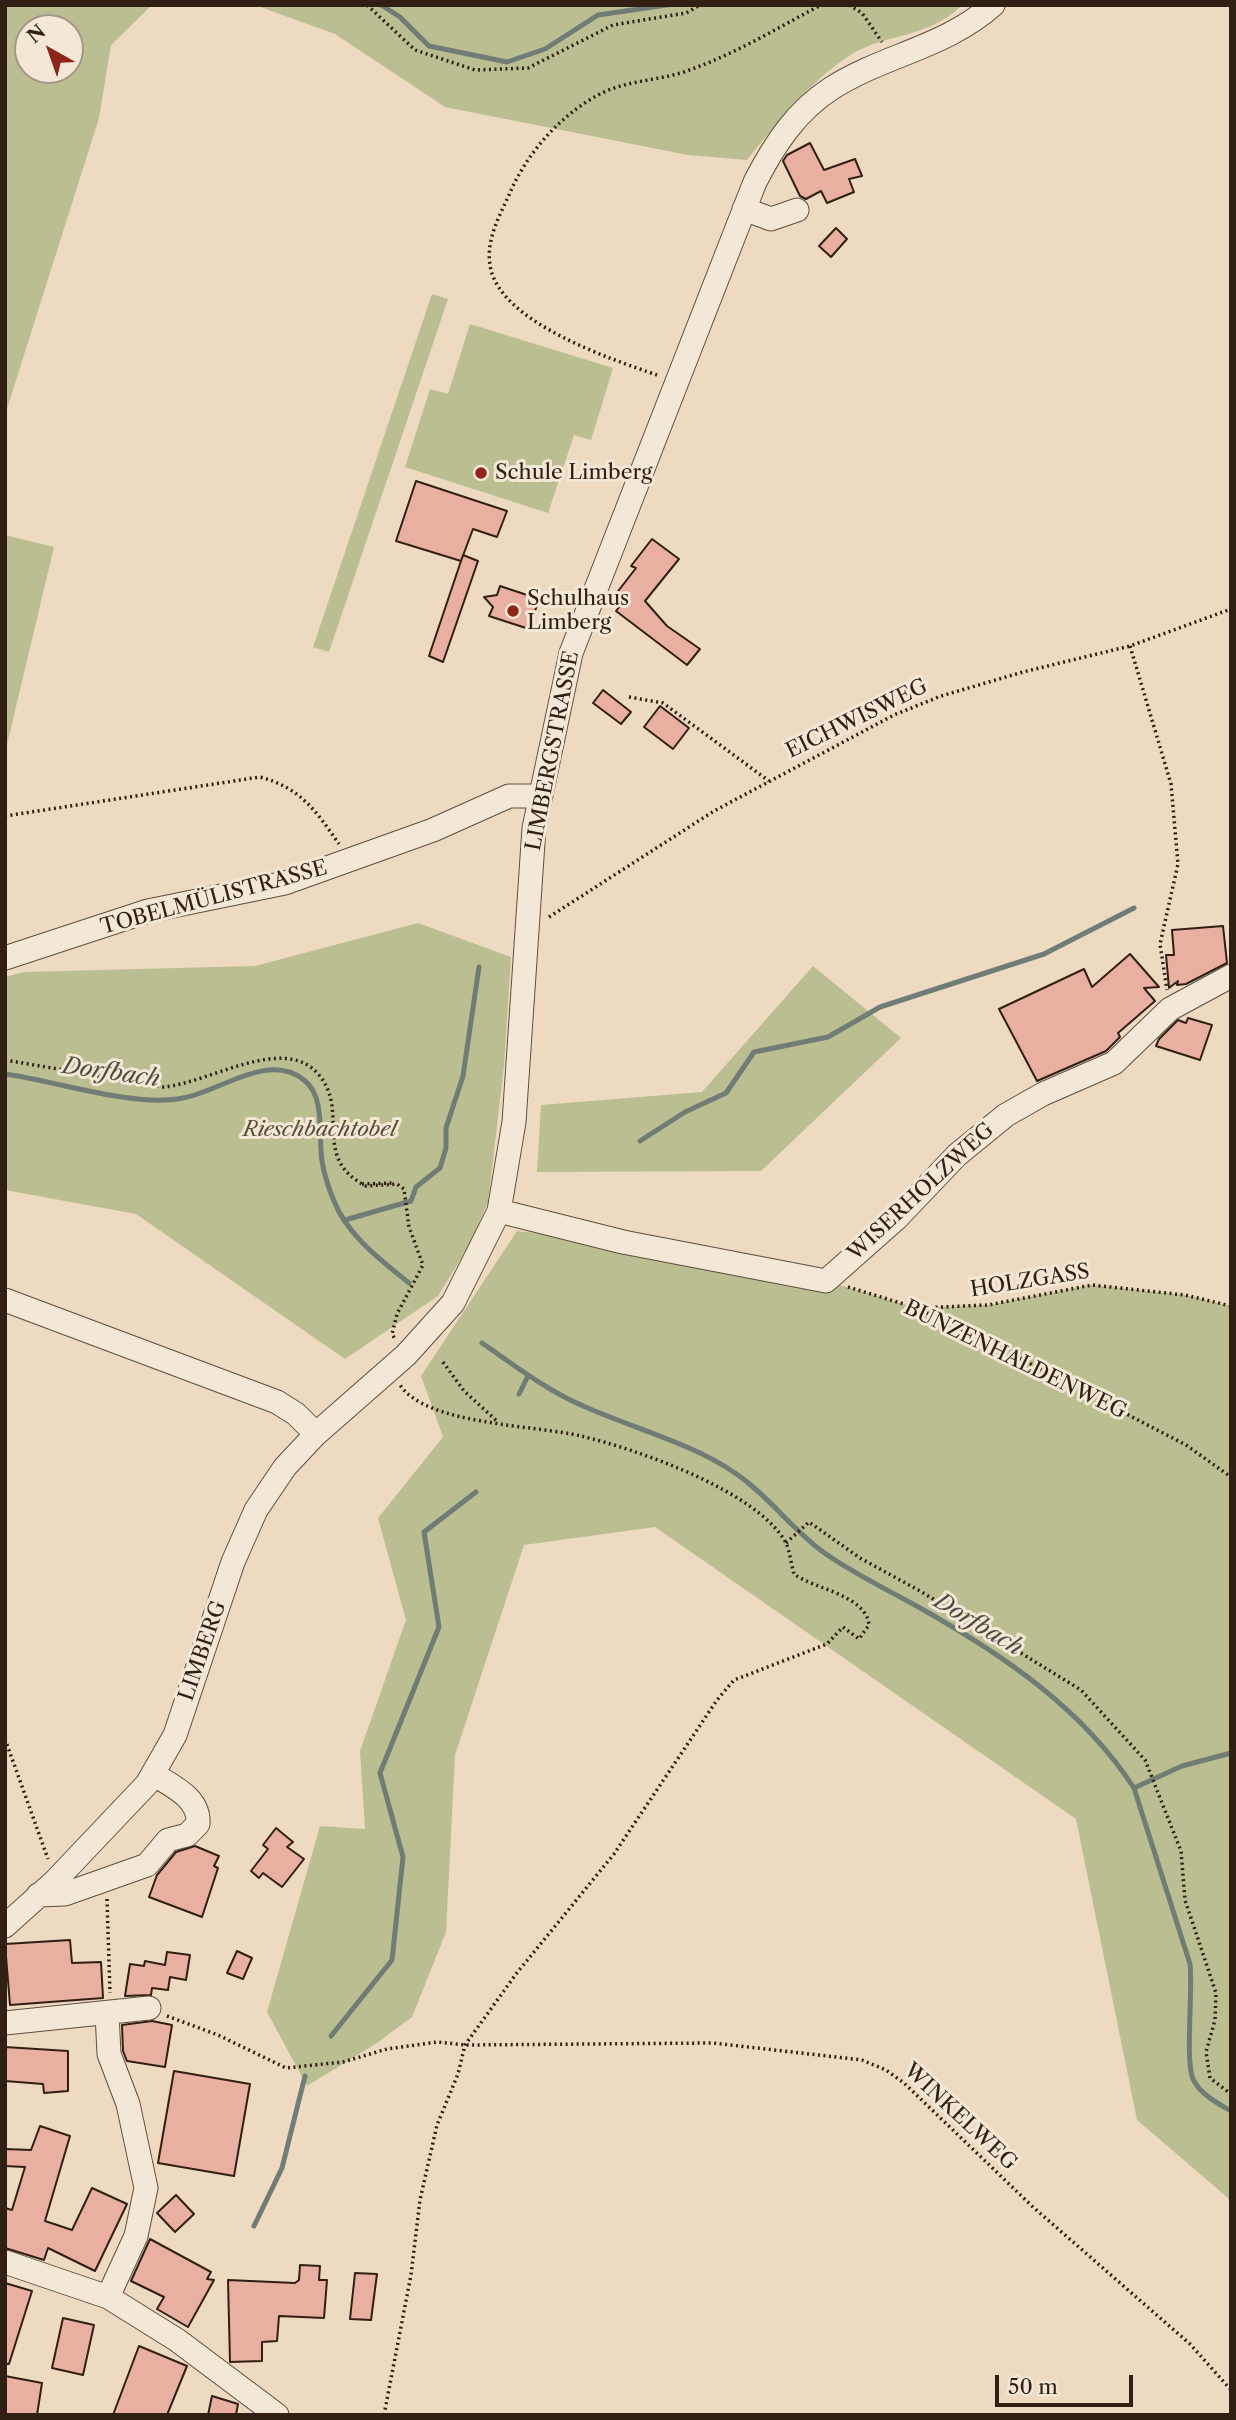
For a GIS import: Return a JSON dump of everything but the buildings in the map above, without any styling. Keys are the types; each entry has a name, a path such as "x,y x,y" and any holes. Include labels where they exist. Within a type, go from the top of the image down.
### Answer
{"street":[{"name":"LIMBERGSTRASSE","path":"390,1370 453,1303 499,1211 514,1122 526,917 540,796 571,653 744,209 774,145 798,116 832,88 954,34 993,5"},
{"path":"744,209 771,219 797,210"},
{"name":"TOBELMÜLISTRASSE","path":"5,958 148,911 285,883 433,830 509,796 540,796"},
{"name":"WISERHOLZWEG","path":"826,1281 896,1219 957,1155 1006,1115 1043,1094 1114,1063 1170,1009 1231,976"},
{"path":"499,1211 623,1242 826,1281"},
{"path":"5,1300 277,1402 296,1414 316,1434"},
{"name":"LIMBERG","path":"5,1926 47,1888 153,1774 175,1735 233,1562 256,1510 285,1467 316,1434 390,1370"},
{"path":"47,1888 65,1894 147,1865 168,1840 187,1835 198,1824 199,1812 190,1799 153,1774"},
{"path":"5,2023 149,2008"},
{"path":"108,2013 109,2054 128,2104 146,2188 136,2236 108,2297"},
{"path":"5,2262 108,2297 177,2340 277,2415"}],"path":[{"path":"367,5 415,50 475,70 528,68 613,24 686,13 700,5"},
{"path":"676,381 574,343 531,320 506,296 490,267 490,237 519,171 536,147 600,94 640,79 691,70 821,5"},
{"path":"849,5 862,13 877,32 892,61"},
{"name":"EICHWISWEG","path":"526,917 551,917 714,811 862,730 940,696 1130,646 1231,609"},
{"path":"1130,646 1171,784 1178,864 1160,944 1170,1009"},
{"path":"629,697 663,703 769,781"},
{"path":"5,816 260,777 285,783 303,797 349,860"},
{"path":"5,1060 164,1087 184,1085 273,1057 298,1059 317,1072 326,1084 333,1121 334,1152 345,1172 362,1184 397,1184 404,1189 408,1198 409,1227 423,1265 400,1311"},
{"name":"BUNZENHALDENWEG","path":"826,1281 917,1307 1186,1445 1231,1477"},
{"name":"HOLZGASS","path":"917,1307 988,1304 1092,1285 1185,1294 1231,1306"},
{"path":"443,1362 464,1391 500,1423"},
{"path":"384,2415 411,2275 420,2200 437,2125 458,2074 465,2045 516,1974 614,1854 717,1700 734,1680 827,1644 843,1627 859,1639 867,1630 869,1621 853,1602 794,1574 788,1541 731,1492 621,1448 580,1436 436,1410 404,1392 390,1370"},
{"path":"788,1541 809,1522 860,1558 920,1591 1081,1690 1145,1760 1181,1851 1185,1899 1216,1993 1215,2020 1206,2052 1210,2078 1231,2094"},
{"path":"5,1739 47,1888"},
{"path":"106,1880 108,2013"},
{"name":"WINKELWEG","path":"149,2008 218,2035 286,2067 343,2062 387,2049 438,2042 465,2045 713,2043 862,2060 886,2070 904,2083 1033,2207 1190,2344 1231,2390"}],"green space":[{"path":"5,5 152,5 111,45 99,118 5,415"},
{"path":"255,5 962,5 935,24 876,43 849,56 820,78 794,104 747,160 688,155 445,107 335,34"},
{"path":"432,294 448,299 329,652 313,647"},
{"path":"470,324 613,368 591,440 574,435 548,513 405,467 430,389 448,394"},
{"path":"5,535 54,547 5,753"},
{"name":"Rieschbachtobel","path":"418,923 511,957 504,1066 488,1202 471,1242 438,1296 345,1359 136,1214 5,1190 5,977 24,972 255,966"},
{"path":"813,966 901,1038 761,1171 537,1172 541,1105 702,1092"},
{"path":"517,1231 623,1242 826,1281 917,1308 988,1305 1092,1285 1185,1295 1231,1306 1231,2206 1228,2198 1137,2120 1076,1819 655,1527 524,1545 455,1755 446,1932 412,2017 377,2043 307,2086 267,2012 320,1826 365,1829 360,1751 406,1620 378,1518 443,1437 421,1376"}],"waterway":[{"path":"381,5 400,17 429,46 507,62 545,49 598,15 667,5"},
{"path":"640,1141 685,1112 726,1093 754,1052 828,1037 880,1007 1044,954 1134,908"},
{"path":"345,1220 411,1201 416,1187 440,1168 446,1148 446,1128 463,1076 479,967"},
{"name":"Dorfbach","path":"5,1074 119,1097 163,1100 197,1094 260,1071 290,1072 304,1080 316,1096 323,1166 330,1192 340,1213 356,1236 409,1283"},
{"name":"Dorfbach","path":"482,1343 568,1399 718,1462 747,1482 802,1535 826,1554 982,1645 1039,1686 1090,1733 1134,1788 1190,1964 1190,2057 1193,2079 1204,2094 1231,2111"},
{"path":"519,1394 528,1376"},
{"path":"331,2036 392,1960 403,1857 380,1773 439,1627 424,1532 476,1492"},
{"path":"1134,1788 1182,1766 1231,1753"},
{"path":"254,2226 282,2168 305,2076"}],"place":[{"name":"Schule Limberg","path":"481,473"},
{"name":"Schulhaus Limberg","path":"513,611"}]}
